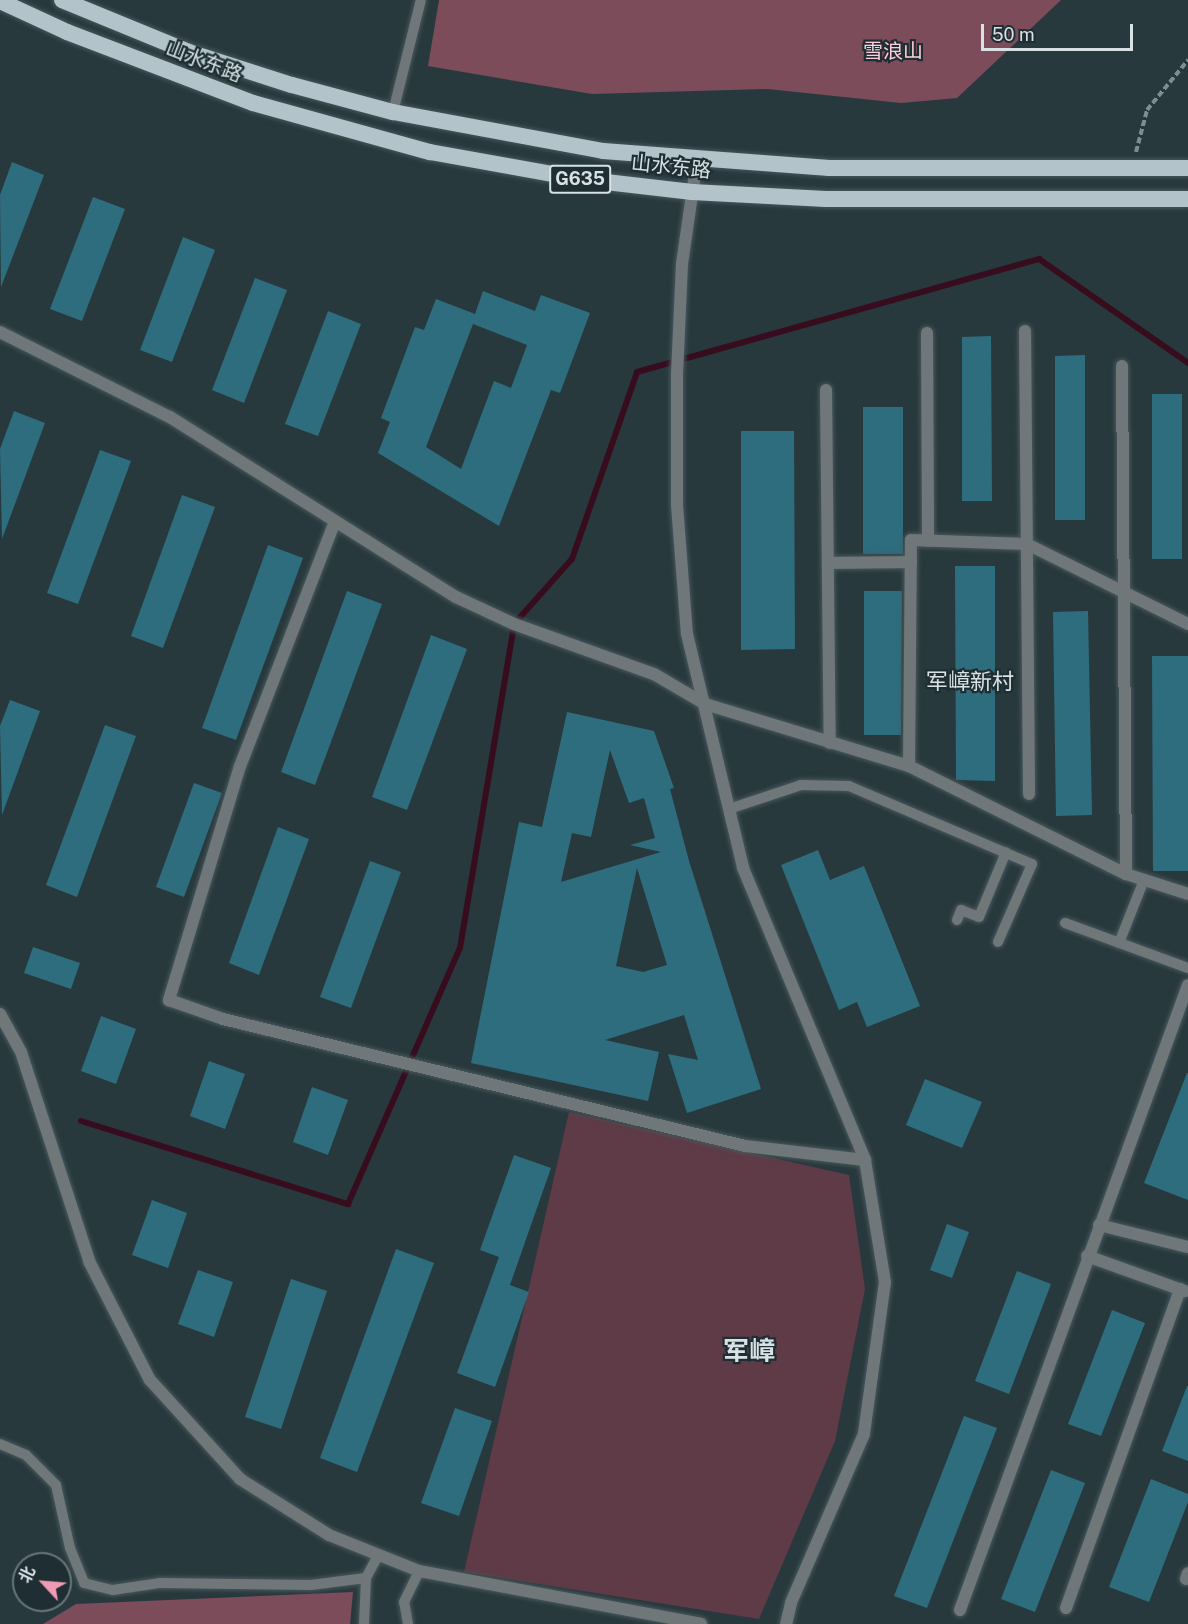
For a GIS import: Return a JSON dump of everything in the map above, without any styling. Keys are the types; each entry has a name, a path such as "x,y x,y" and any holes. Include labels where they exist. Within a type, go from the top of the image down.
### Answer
{"highway":[{"name":"山水东路","path":"62,0 189,52 393,112 569,146 696,160 829,168 1188,168"},
{"name":"山水东路","path":"0,1 67,32 253,103 430,152 580,179 692,192 826,199 1188,199"}],"street":[{"path":"696,160 681,264 677,375 677,504 686,622 743,868 865,1160 885,1282 864,1434 791,1603 786,1624"},
{"path":"1025,331 1029,794"},
{"path":"0,332 170,417 334,524 456,597 514,624 654,674 705,704 909,766 1126,874 1188,894"},
{"path":"927,333 928,541"},
{"path":"1122,366 1126,874"},
{"path":"826,390 830,743"},
{"path":"334,524 240,766 169,1000 223,1019 745,1146 865,1160"},
{"path":"909,766 911,540 1027,544 1188,624"},
{"path":"828,563 911,562"},
{"path":"960,1610 1188,985"},
{"path":"0,1014 21,1052 90,1263 150,1380 240,1479 329,1535 419,1571 701,1624"},
{"path":"1099,1225 1188,1248"},
{"path":"1066,1608 1184,1291 1088,1256"}],"lane":[{"path":"393,112 421,0"},
{"path":"729,809 801,785 849,786 1032,864 998,942"},
{"path":"957,920 961,910 979,917 1006,852"},
{"path":"1119,943 1144,880"},
{"path":"1065,923 1188,968"},
{"path":"0,1444 26,1455 56,1485 70,1548 84,1583 112,1590 160,1583 311,1585 366,1578"},
{"path":"364,1624 366,1578 378,1555"},
{"path":"408,1624 404,1602 419,1571"}],"path":[{"path":"1135,167 1137,139 1146,110 1188,60"}],"shaded area":[{"path":"569,1112 849,1175 865,1289 835,1441 759,1619 464,1572"}],"green space":[{"name":"雪浪山","path":"439,0 1061,0 957,98 901,103 768,89 592,94 428,66"},
{"path":"353,1592 350,1624 43,1624 63,1612 72,1612 72,1606 76,1604"}],"building":[{"path":"12,162 44,175 1,287 0,195"},
{"path":"93,197 125,209 82,321 50,309"},
{"path":"183,237 215,250 172,362 140,350"},
{"path":"255,278 287,290 244,403 212,390"},
{"path":"483,291 535,311 541,295 590,313 560,393 551,390 499,526 378,453 390,422 381,418 415,327 424,330 436,299 475,314","holes":["473,324 527,345 511,388 494,381 461,469 426,447"]},
{"path":"328,311 361,324 318,436 285,424"},
{"path":"991,336 992,501 962,501 962,337"},
{"path":"1085,355 1085,520 1055,520 1055,356"},
{"path":"1152,394 1182,394 1182,559 1152,559"},
{"path":"863,407 903,407 903,554 863,554"},
{"path":"14,411 45,423 2,539 0,449"},
{"path":"741,431 794,431 795,649 741,650"},
{"path":"100,450 131,461 78,604 47,593"},
{"path":"182,495 215,507 163,648 131,636"},
{"path":"268,545 303,558 236,740 202,728"},
{"path":"955,566 995,566 995,781 956,780"},
{"path":"347,591 382,604 315,785 281,772"},
{"path":"864,591 902,591 901,735 864,735"},
{"path":"1088,611 1092,815 1056,816 1053,612"},
{"path":"431,635 467,649 407,810 372,797"},
{"path":"1152,656 1188,656 1188,871 1153,871"},
{"path":"10,700 40,711 2,815 0,726"},
{"path":"567,712 654,731 674,788 670,789 689,861 761,1089 687,1113 668,1054 698,1060 684,1015 605,1040 659,1052 648,1101 471,1063 519,822 542,827","holes":["610,750 629,803 644,798 655,838 630,845 661,852 561,882 572,833 591,837","637,868 667,965 643,972 616,966"]},
{"path":"105,725 136,736 77,897 46,885"},
{"path":"194,783 222,793 184,897 156,887"},
{"path":"278,827 309,839 259,975 229,963"},
{"path":"818,850 830,880 864,866 920,1006 867,1027 857,1002 839,1010 781,865"},
{"path":"370,861 401,872 351,1008 320,997"},
{"path":"33,947 80,963 71,989 24,973"},
{"path":"101,1016 136,1029 116,1084 81,1071"},
{"path":"209,1061 245,1074 225,1129 190,1116"},
{"path":"1188,1073 1188,1200 1144,1183"},
{"path":"925,1079 982,1102 962,1148 906,1125"},
{"path":"312,1087 348,1100 328,1155 293,1142"},
{"path":"514,1155 551,1168 510,1285 529,1292 495,1387 457,1373 499,1257 480,1250"},
{"path":"152,1200 187,1213 168,1268 132,1255"},
{"path":"947,1224 969,1232 952,1278 930,1270"},
{"path":"396,1249 434,1263 357,1472 320,1458"},
{"path":"198,1270 233,1282 214,1337 178,1324"},
{"path":"1017,1271 1051,1284 1009,1394 975,1381"},
{"path":"291,1279 327,1291 281,1429 245,1417"},
{"path":"1112,1310 1145,1323 1101,1436 1068,1424"},
{"path":"1188,1386 1188,1461 1162,1451"},
{"path":"455,1408 492,1421 459,1516 421,1503"},
{"path":"964,1416 997,1428 927,1608 894,1596"},
{"path":"1051,1470 1085,1483 1035,1612 1001,1599"},
{"path":"1151,1479 1188,1494 1188,1502 1149,1602 1109,1587"}],"waterway":[{"path":"81,1121 348,1204 460,948 514,624 572,559 637,372 1039,259 1188,363"}],"district":[{"name":"军嶂新村","path":"970,682"},
{"name":"军嶂","path":"749,1351"}]}
